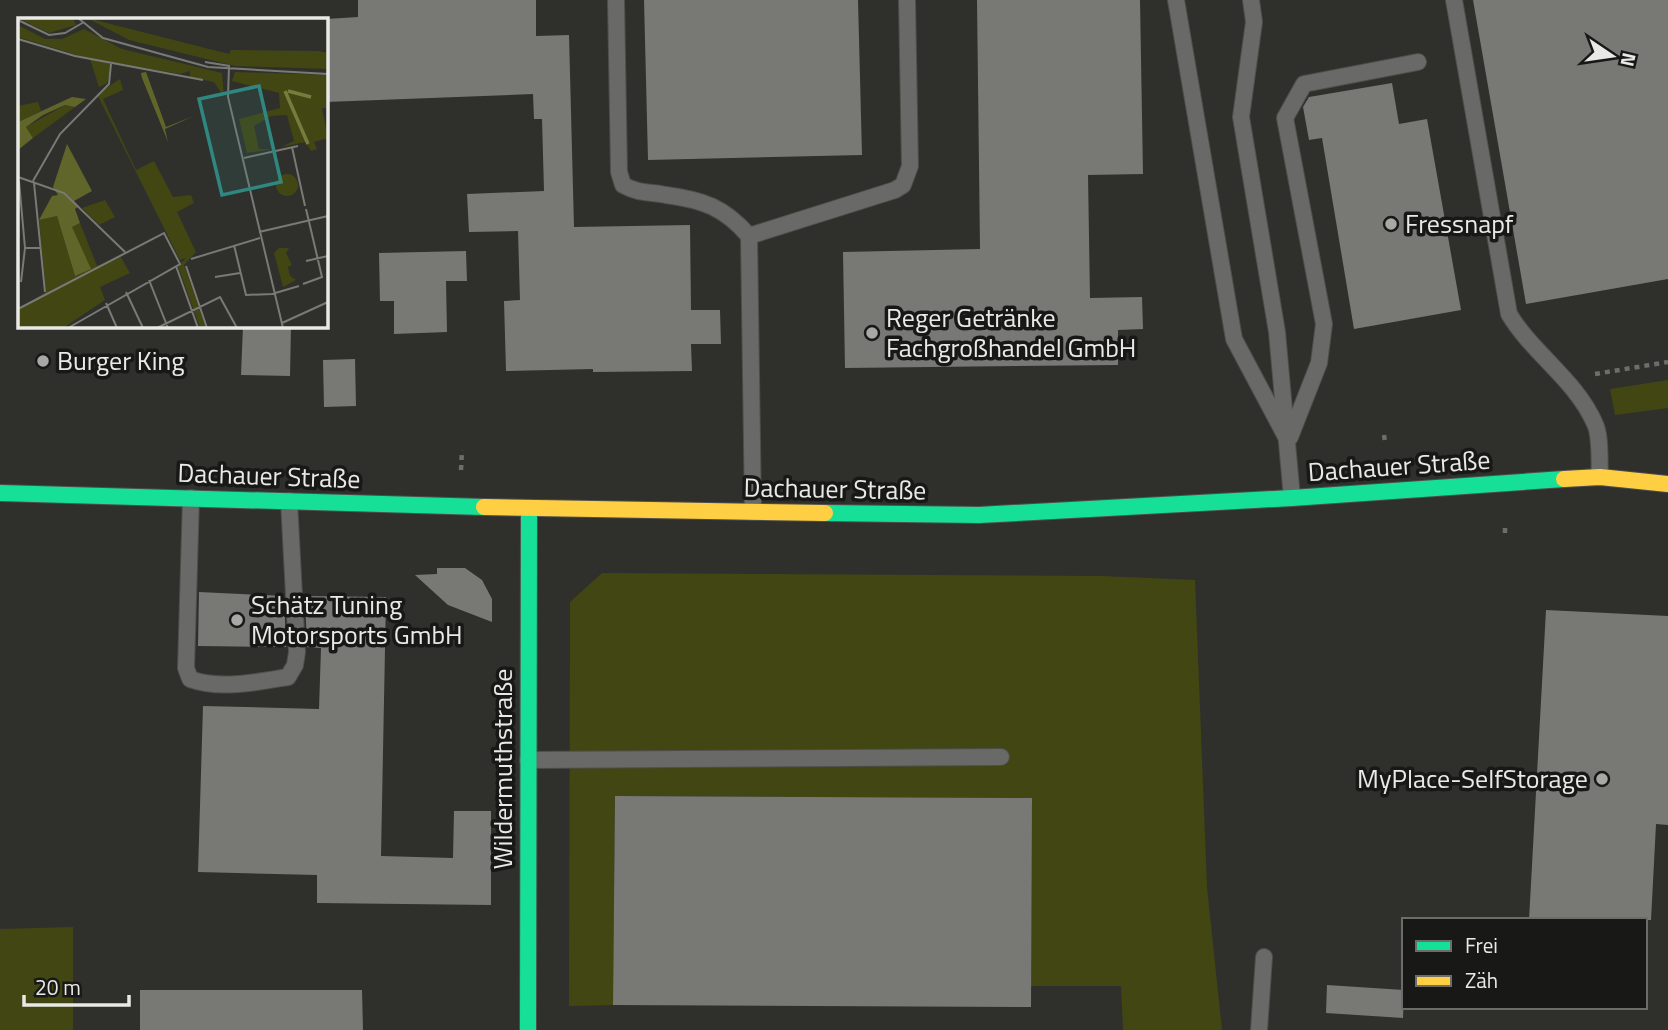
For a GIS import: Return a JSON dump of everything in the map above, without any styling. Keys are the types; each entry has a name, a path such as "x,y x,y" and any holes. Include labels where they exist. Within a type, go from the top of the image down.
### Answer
{"main road":[{"name":"Dachauer Straße","path":"0,493 529,508 979,515 1292,498 1600,477 1668,484"},
{"name":"Wildermuthstraße","path":"528,1030 529,508"}],"lane":[{"path":"617,0 619,172 623,185 639,193 702,201 734,219 749,236 753,512"},
{"path":"749,236 895,190 903,185 910,166 907,0"},
{"path":"1176,0 1234,339 1288,442"},
{"path":"1251,0 1254,22 1241,117 1277,332 1292,498"},
{"path":"1454,0 1509,314 1518,329 1566,379 1596,425 1600,477"},
{"path":"1288,442 1319,363 1324,324 1285,118 1304,84 1418,62"},
{"path":"191,498 186,668 190,679 201,683 253,683 288,677 295,665 297,652 289,501"},
{"path":"528,760 1001,757"},
{"path":"1259,1030 1264,957"}],"path":[{"path":"1566,379 1668,362"},
{"path":"1384,435 1385,442"},
{"path":"1505,524 1505,533"}],"green space":[{"path":"1668,380 1668,408 1615,415 1610,389"},
{"path":"602,573 1101,576 1195,580 1207,887 1222,1030 1123,1030 1121,986 1031,986 1031,798 615,796 613,1005 569,1006 570,602"},
{"path":"73,927 73,1030 0,1030 0,929"}],"building":[{"path":"358,0 536,0 536,36 569,35 574,227 690,225 691,310 720,310 721,344 691,344 692,371 506,371 504,301 520,300 518,231 469,232 467,194 544,191 542,119 534,119 533,94 327,102 327,19 358,17"},
{"path":"644,0 858,0 862,155 648,160"},
{"path":"977,0 1140,0 1143,174 1088,175 1090,298 1142,297 1143,329 1118,330 1118,365 845,368 843,252 980,249"},
{"path":"1473,0 1668,0 1668,279 1526,304"},
{"name":"Fressnapf","path":"1392,83 1399,124 1427,119 1461,310 1354,329 1322,138 1309,140 1303,107 1309,97"},
{"path":"466,251 467,281 446,281 447,332 394,334 394,301 380,301 379,253"},
{"path":"243,327 291,327 290,376 241,375"},
{"path":"355,359 356,406 324,407 323,360"},
{"path":"437,568 465,568 482,580 492,599 492,622 448,605 415,575 437,574"},
{"name":"Schätz Tuning Motorsports GmbH","path":"199,592 284,596 286,647 198,646"},
{"path":"305,596 386,597 381,856 453,858 454,811 491,811 491,905 317,903 317,875 198,872 203,706 319,709 321,648 307,647"},
{"name":"MyPlace-SelfStorage","path":"1546,610 1668,616 1668,825 1656,824 1651,920 1529,918"},
{"path":"615,796 1032,798 1031,1007 613,1005"},
{"path":"1327,985 1402,990 1403,1018 1326,1013"},
{"path":"140,990 362,990 363,1030 140,1030"}],"traffic: fast":[{"path":"825,513 979,515 1292,498 1564,479"},
{"path":"0,493 484,507"},
{"path":"528,1030 529,508"}],"traffic: slow":[{"path":"1564,479 1600,477 1668,484"},
{"path":"484,507 825,513"}],"place":[{"name":"Fressnapf","path":"1391,224"},
{"name":"Reger Getränke Fachgroßhandel GmbH","path":"872,333"},
{"name":"Burger King","path":"43,361"},
{"name":"Schätz Tuning Motorsports GmbH","path":"237,620"},
{"name":"MyPlace-SelfStorage","path":"1602,779"}]}
